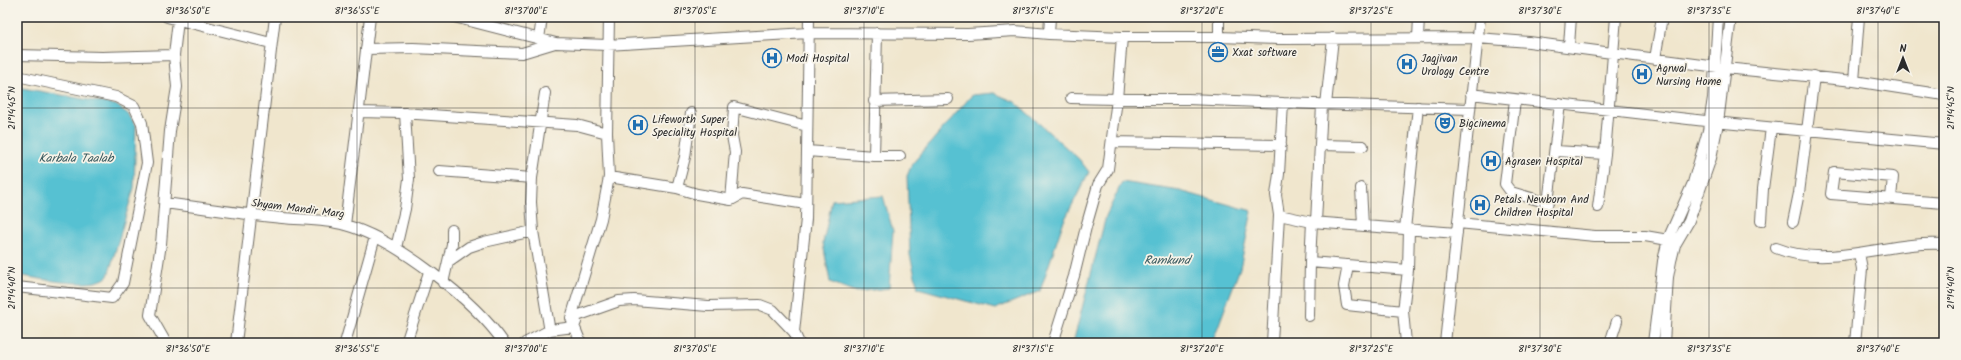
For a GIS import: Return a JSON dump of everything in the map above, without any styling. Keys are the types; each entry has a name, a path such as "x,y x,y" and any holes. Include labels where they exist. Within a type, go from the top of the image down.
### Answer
{"street":[{"path":"167,17 271,43"},
{"path":"236,343 262,142 271,43 275,17"},
{"path":"345,225 370,17"},
{"path":"454,17 556,43 607,45 808,33 968,34 1015,31 1122,37 1219,37 1279,39 1477,38 1569,46 1725,68 1854,81 1944,95"},
{"path":"539,39 542,17"},
{"path":"581,343 576,319 601,219 609,177 607,133 607,45 609,17"},
{"path":"794,332 799,294 806,204 809,17"},
{"path":"1049,34 1050,17"},
{"path":"1219,17 1219,37"},
{"path":"1418,38 1419,17"},
{"path":"1445,343 1480,17"},
{"path":"1569,46 1571,17"},
{"path":"1598,207 1605,154 1616,17"},
{"path":"1655,59 1662,17"},
{"path":"1714,122 1714,66 1718,17"},
{"path":"1653,343 1663,261 1673,240 1714,122 1725,68 1732,17"},
{"path":"1854,81 1859,17"},
{"path":"166,343 150,315 161,244 170,131 177,87 174,55 178,20"},
{"path":"874,156 874,101 877,33"},
{"path":"1053,343 1074,276 1098,185 1108,169 1117,99 1122,37"},
{"path":"1309,316 1310,262 1320,145 1333,38"},
{"path":"366,49 413,48 522,53 556,43"},
{"path":"17,55 109,57 174,55"},
{"path":"17,76 116,97 134,106 142,123 147,163 124,283 112,298 17,288"},
{"path":"1793,222 1799,194 1802,161 1808,132 1814,76"},
{"path":"545,93 532,178 530,202 533,231 549,326"},
{"path":"1471,94 1608,111 1808,132 1944,144"},
{"path":"1071,98 1188,100 1469,109"},
{"path":"874,101 948,99"},
{"path":"1515,100 1505,184 1511,192 1548,203 1556,151 1560,104"},
{"path":"1272,343 1279,215 1276,195 1283,104"},
{"path":"731,200 735,152 732,136 734,107 807,126"},
{"path":"1406,343 1403,311 1408,270 1407,229 1418,107"},
{"path":"359,112 405,113 577,125 607,133"},
{"path":"396,248 405,209 409,179 405,113"},
{"path":"677,188 685,157 691,114"},
{"path":"1761,221 1763,189 1771,128"},
{"path":"1112,142 1281,145"},
{"path":"1320,145 1363,146"},
{"path":"807,151 874,156 900,156"},
{"path":"1556,151 1605,154"},
{"path":"439,171 532,178"},
{"path":"1891,198 1893,177 1834,172 1831,194 1944,203"},
{"path":"609,177 677,188 697,194 731,200 742,194 806,204"},
{"path":"1361,188 1363,225"},
{"name":"Shyam Mandir Marg","path":"165,203 252,214 318,220 345,225 396,248 429,272 492,326 504,343"},
{"path":"1279,215 1314,222 1407,229 1457,228 1595,236 1645,236 1673,240"},
{"path":"443,283 449,261 452,230"},
{"path":"449,261 469,247 484,242 533,231"},
{"path":"345,343 375,238"},
{"path":"1664,343 1668,277 1673,240"},
{"path":"1776,248 1789,253 1807,255 1859,253 1907,245 1944,244"},
{"path":"1855,343 1862,269 1859,253"},
{"path":"1310,262 1408,270"},
{"path":"1348,265 1344,286 1347,305 1403,311"},
{"path":"406,343 429,272"},
{"path":"525,343 550,330 619,301 634,300 708,306 760,305 773,310 794,332 799,343"},
{"path":"1610,343 1617,321"}],"water":[{"name":"Karbala Taalab","path":"17,87 116,105 128,114 136,125 134,188 108,276 101,280 90,283 78,283 51,281 17,275"},
{"path":"994,93 1015,102 1079,159 1089,172 1063,223 1040,291 995,309 918,288 910,255 907,176 912,164 972,95"},
{"name":"Ramkund","path":"1122,182 1180,191 1252,211 1240,268 1212,343 1073,343 1106,216"},
{"path":"883,196 893,231 889,288 856,292 830,282 823,243 832,200"}],"place":[{"name":"Xxat software","path":"1218,52"},
{"name":"Modi Hospital","path":"772,58"},
{"name":"Jagjivan Urology Centre","path":"1407,64"},
{"name":"Agrwal Nursing Home","path":"1642,74"},
{"name":"Bigcinema","path":"1445,123"},
{"name":"Lifeworth Super Speciality Hospital","path":"638,125"},
{"name":"Agrasen Hospital","path":"1491,161"},
{"name":"Petals Newborn And Children Hospital","path":"1480,205"}]}
